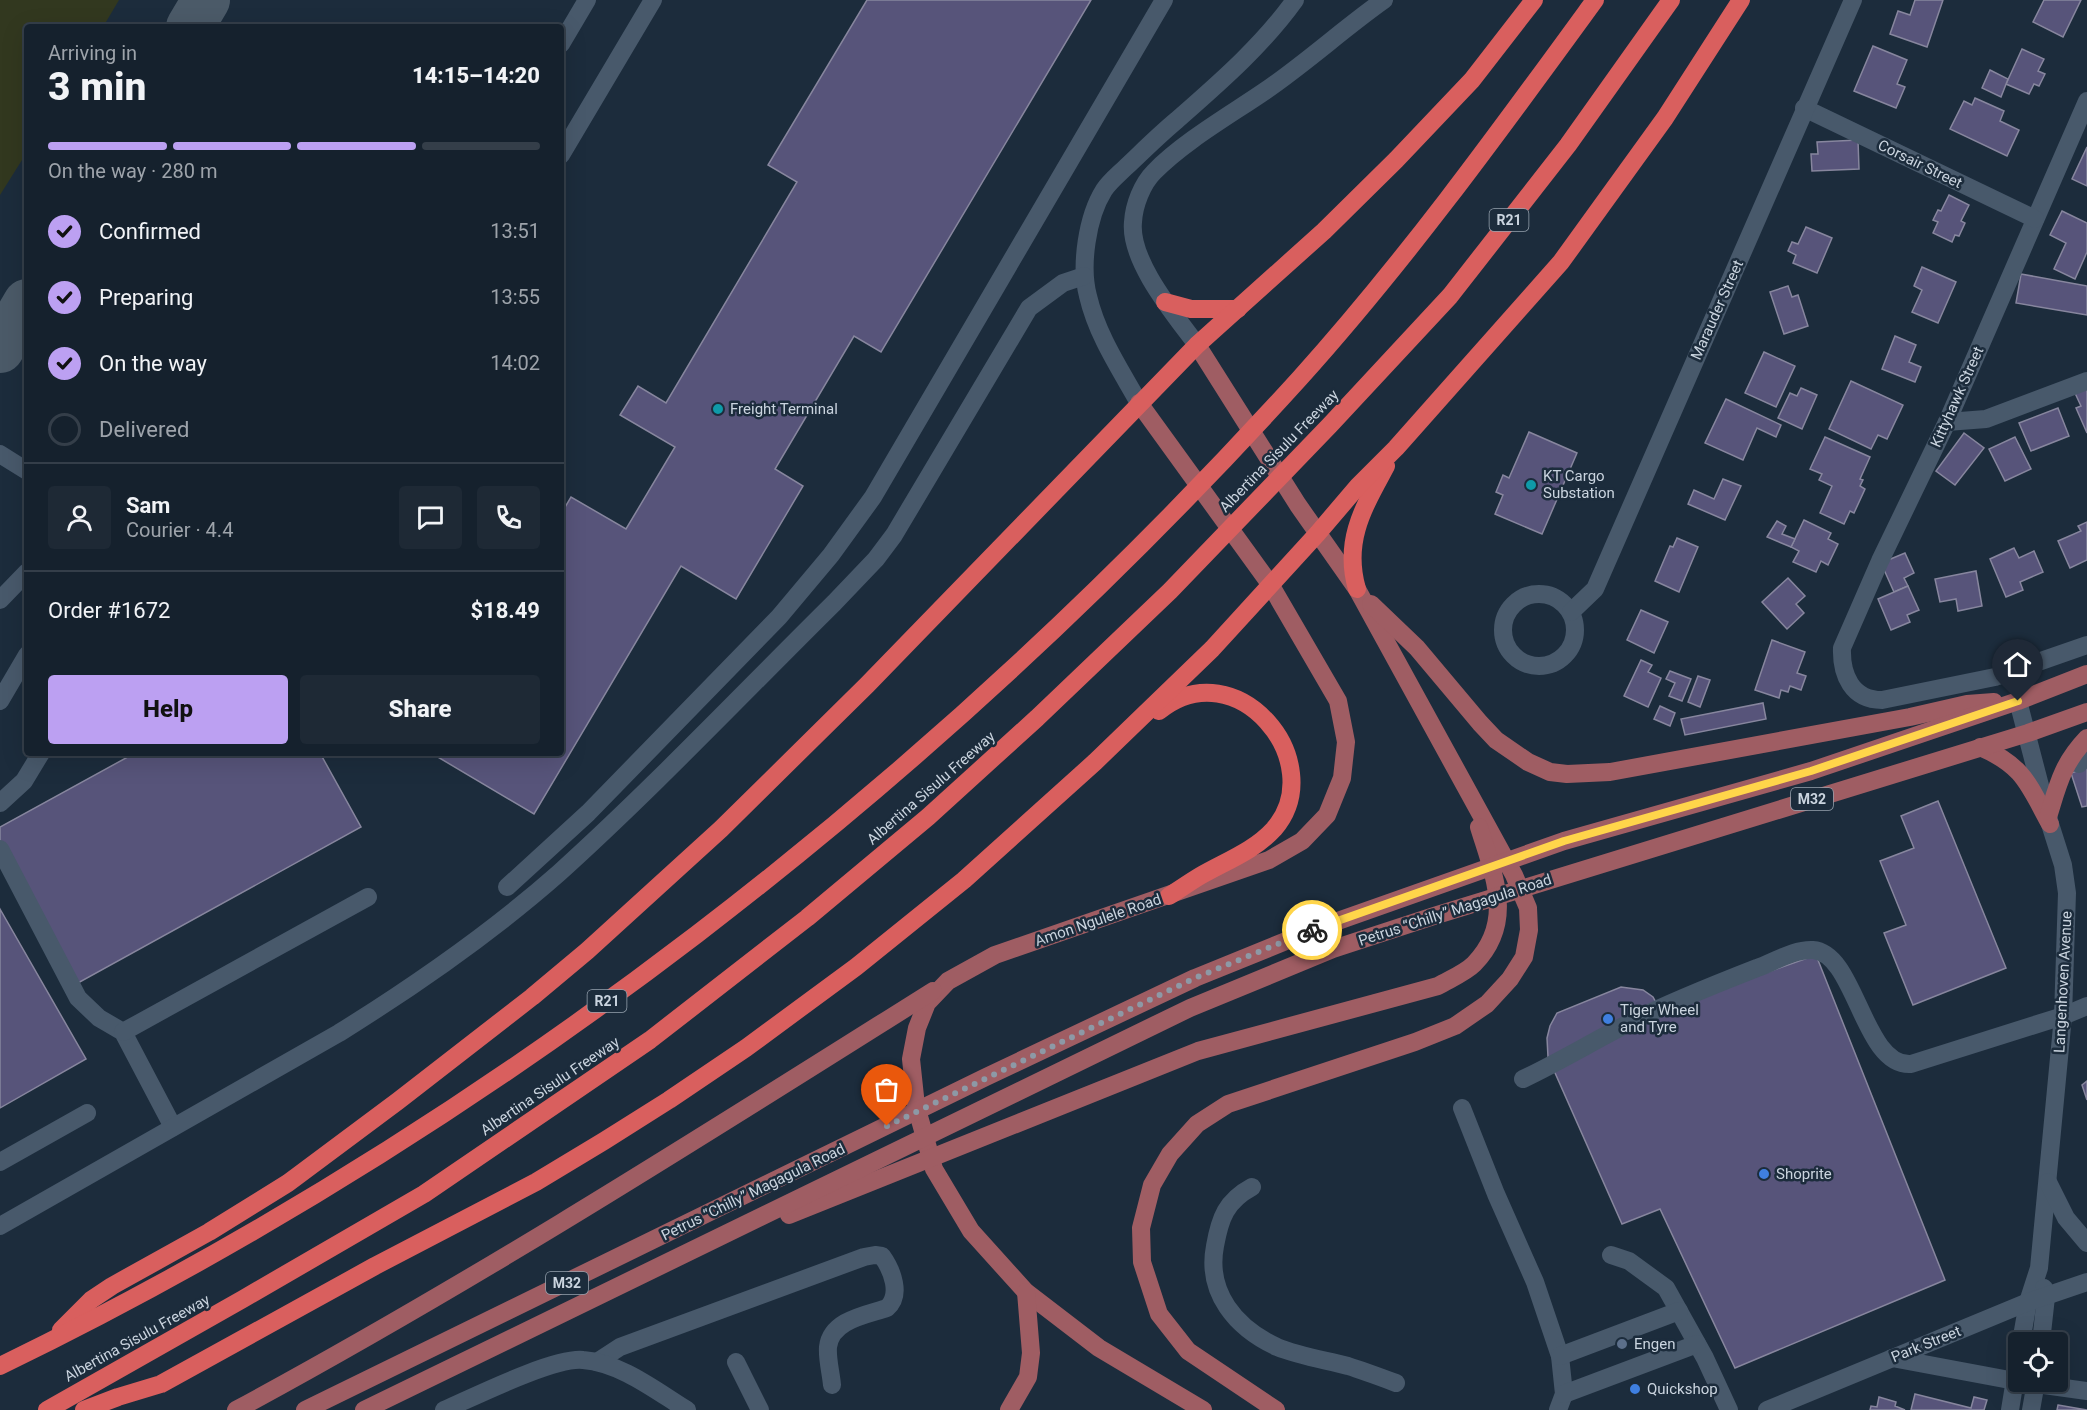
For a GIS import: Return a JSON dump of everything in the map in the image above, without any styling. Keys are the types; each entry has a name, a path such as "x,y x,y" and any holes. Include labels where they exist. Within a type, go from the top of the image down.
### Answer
{"highway":[{"path":"52,1341 69,1320 91,1300 288,1183 398,1101 532,997 587,951 721,829 859,693 1197,345 1324,231 1396,160 1472,80 1534,0"},
{"name":"R21","path":"0,1366 187,1271 346,1177 479,1090 624,988 776,872 915,755 1012,670 1146,540 1301,377 1410,249 1595,0"},
{"name":"Albertina Sisulu Freeway","path":"47,1410 424,1194 650,1040 807,918 928,817 1037,718 1170,591 1450,296 1568,145 1671,0"},
{"path":"84,1410 161,1384 375,1266 536,1182 669,1100 746,1048 865,960 964,880 1095,762 1212,649 1562,262 1665,118 1741,0"},
{"path":"1165,302 1191,309 1238,309"},
{"path":"1357,589 1351,570 1353,539 1365,504 1396,448"},
{"path":"1095,762 1167,704 1193,692 1222,693 1237,699 1251,708 1277,733 1286,750 1291,789 1286,809 1275,828 1239,856 1201,875 1169,896"}],"main road":[{"path":"1197,345 1318,533 1357,589 1514,875 1528,908 1529,930 1524,957 1510,979 1487,1004 1455,1026 1415,1042 1228,1104 1197,1124 1170,1154 1152,1185 1141,1228 1142,1262 1159,1314 1188,1351 1276,1410"},
{"name":"Amon Ngulele Road","path":"1139,403 1270,584 1338,701 1346,742 1342,778 1327,815 1302,841 1269,860 994,955 948,981 927,1003 917,1028 911,1059 916,1106 934,1169 971,1231 1026,1292 1099,1348 1203,1410"},
{"path":"1357,589 1417,648 1496,740 1528,762 1550,772 1568,774 1610,772 1910,717 1966,704 2017,701"},
{"name":"Petrus “Chilly” Magagula Road","path":"305,1410 986,1077 1195,978 1318,928 1564,841 1811,771 2017,701 2087,674"},
{"name":"Petrus “Chilly” Magagula Road","path":"364,1410 659,1267 837,1187 996,1102 1190,1008 1333,949 2028,733 2087,712"},
{"path":"2049,821 2061,775 2073,752 2087,738"},
{"path":"1980,747 1999,755 2020,772 2049,821"},
{"path":"837,1187 1002,1129 1198,1051 1438,986 1473,965 1493,940 1499,911 1495,879 1467,788"},
{"path":"236,1410 428,1303 687,1146 948,981"},
{"path":"1009,1410 1028,1377 1031,1353 1026,1292"}],"street":[{"path":"564,40 587,0"},
{"path":"564,150 653,0"},
{"path":"507,887 561,840 779,618 831,555 873,497 1164,0"},
{"path":"1139,403 1103,339 1088,298 1084,276 1090,230 1104,190 1149,144 1239,65 1295,0"},
{"path":"1197,345 1149,277 1136,245 1132,223 1147,180 1155,170 1191,142 1267,90 1384,0"},
{"name":"Marauder Street","path":"1571,612 1595,589 1853,0"},
{"name":"Kittyhawk Street","path":"2087,101 1947,422 1880,561 1842,648 1844,671 1856,692 1863,698 1882,700 2010,673 2087,645"},
{"name":"Corsair Street","path":"1804,108 2035,219"},
{"path":"0,1226 329,1039 394,999 492,928 558,874 876,559 894,535 1029,308 1063,283 1084,276"},
{"path":"1947,422 1986,419 2087,381"},
{"path":"0,454 24,469"},
{"path":"0,600 24,575"},
{"path":"1542,594 1559,599 1571,612 1576,628 1572,645 1561,659 1545,666 1528,664 1513,655 1504,640 1504,623 1511,607 1525,597 1542,594"},
{"path":"0,700 24,660"},
{"name":"Langenhoven Avenue","path":"2017,701 2028,733 2049,821 2063,865 2067,893 2063,1016 2048,1182 2039,1269 2028,1302 2023,1332"},
{"path":"0,803 24,781 39,756"},
{"path":"0,849 78,998 99,1018 123,1032 173,1127"},
{"path":"123,1032 368,897"},
{"path":"1523,1079 1593,1044 1634,1020 1699,991 1803,950 1824,952 1832,958 1879,1043 1892,1057 1903,1064 1911,1064 2063,1016 2087,1006"},
{"path":"1462,1108 1491,1182 1535,1282 1560,1356 1561,1402 1697,1344"},
{"path":"0,1162 87,1113"},
{"path":"2048,1182 2066,1218 2087,1243"},
{"path":"1252,1187 1239,1194 1230,1203 1224,1212 1215,1241 1212,1262 1214,1276 1229,1311 1257,1336 1278,1347 1351,1367 1396,1383"},
{"path":"1611,1254 1629,1261 1666,1288 1697,1344 1729,1410"},
{"path":"597,1362 620,1347 864,1257 882,1256 894,1281 895,1293 892,1304 887,1308 852,1319 836,1329 828,1346 832,1385"},
{"name":"Langenhoven Avenue","path":"2039,1269 2046,1297 2042,1332"},
{"name":"Park Street","path":"1767,1410 2028,1302 2087,1282"},
{"path":"1560,1356 1679,1311"},
{"path":"1892,1358 2008,1380"},
{"path":"444,1410 561,1362 582,1359 620,1370 687,1410"},
{"path":"736,1362 760,1410"},
{"path":"2068,1388 2087,1391"},
{"path":"2010,1410 2013,1392"},
{"path":"2031,1410 2034,1392"}],"green space":[{"path":"0,0 119,0 105,24 24,24 24,157 0,195"}],"building":[{"name":"Freight Terminal","path":"867,0 1091,0 881,352 854,336 775,469 803,486 736,599 681,566 534,814 436,756 564,756 564,509 571,497 626,529 675,447 620,415 638,386 666,403 797,182 768,165"},
{"path":"1915,0 1943,0 1927,47 1890,34 1898,11 1910,15"},
{"path":"2044,0 2081,0 2063,37 2033,22"},
{"path":"1873,46 1907,60 1897,84 1905,87 1896,108 1854,91"},
{"path":"2022,49 2044,59 2038,71 2045,74 2039,86 2034,84 2029,94 2006,84"},
{"path":"1990,70 2008,79 2001,97 1982,88"},
{"path":"1975,98 2004,111 2000,121 2019,130 2007,156 1950,129 1964,101 1972,105"},
{"path":"1858,140 1859,169 1812,171 1811,154 1818,154 1817,142"},
{"path":"2087,147 2087,186 2072,179"},
{"path":"1949,195 1969,205 1961,221 1965,223 1959,236 1955,235 1952,242 1933,233 1938,222 1933,220 1938,210 1941,211"},
{"path":"2062,211 2087,223 2087,252 2075,279 2054,269 2066,243 2050,235"},
{"path":"1806,227 1832,238 1817,273 1793,263 1796,255 1788,251 1792,242 1798,244"},
{"path":"1922,267 1956,282 1938,323 1912,312 1922,290 1914,286"},
{"path":"2021,274 2087,286 2087,315 2016,303"},
{"path":"1788,286 1792,297 1798,295 1808,326 1784,334 1770,292"},
{"path":"1895,336 1916,345 1909,362 1921,367 1915,382 1882,369"},
{"path":"1764,352 1795,366 1776,407 1745,393"},
{"path":"1851,381 1903,405 1887,439 1878,435 1871,449 1829,429"},
{"path":"2087,386 2087,433 2076,408 2081,406 2074,391"},
{"path":"1801,388 1817,395 1802,429 1778,418 1790,393 1797,396"},
{"path":"1726,399 1781,425 1776,437 1757,428 1743,460 1705,443"},
{"path":"2058,408 2069,436 2031,451 2019,423"},
{"name":"KT Cargo Substation","path":"1529,432 1577,453 1542,534 1495,514 1503,495 1496,492 1503,475 1509,478"},
{"path":"1964,433 1984,448 1955,485 1936,471"},
{"path":"1825,437 1870,457 1860,479 1863,480 1860,486 1865,489 1854,513 1850,511 1844,524 1820,513 1832,486 1819,480 1822,474 1810,469"},
{"path":"2015,437 2031,469 2005,481 1989,449"},
{"path":"1723,479 1741,486 1725,520 1688,504 1694,490 1714,499"},
{"path":"1804,520 1831,533 1828,539 1838,544 1828,565 1821,561 1816,572 1793,562 1799,551 1791,547"},
{"path":"1777,521 1786,526 1782,534 1795,539 1791,547 1767,537"},
{"path":"2087,522 2087,560 2070,568 2058,541 2081,531 2078,526"},
{"path":"1677,538 1698,547 1679,592 1655,581 1670,546 1673,547"},
{"path":"2014,548 2019,558 2034,551 2043,572 2020,582 2023,590 2006,597 1990,559"},
{"path":"1905,553 1914,573 1904,578 1908,586 1894,592 1881,563"},
{"path":"1976,571 1982,606 1958,611 1956,599 1940,602 1935,579"},
{"path":"1788,578 1805,596 1796,604 1804,613 1787,629 1762,602"},
{"path":"1908,586 1919,610 1907,615 1910,622 1891,630 1878,599"},
{"path":"1641,610 1668,622 1654,653 1627,640"},
{"path":"1772,640 1805,652 1797,673 1806,676 1801,690 1790,686 1788,692 1781,690 1779,698 1755,690"},
{"path":"1641,660 1652,665 1648,672 1661,678 1648,707 1624,696"},
{"path":"1670,671 1691,679 1682,701 1669,696 1675,683 1666,679"},
{"path":"1698,676 1710,680 1700,707 1688,702"},
{"path":"1763,703 1766,719 1685,735 1681,719"},
{"path":"1660,706 1675,713 1670,726 1654,719"},
{"path":"130,756 322,756 361,827 78,983 0,843 0,827"},
{"path":"2087,768 2087,806 2082,807 2071,773"},
{"path":"1938,801 2006,968 1913,1005 1884,933 1906,925 1880,861 1914,848 1901,816"},
{"path":"0,909 86,1059 0,1108"},
{"path":"1816,955 1945,1280 1735,1368 1660,1209 1622,1224 1548,1057 1547,1038 1557,1013 1621,987 1643,990 1653,997 1660,1010"},
{"path":"2087,1081 2087,1100 2082,1085"},
{"path":"1915,1394 1971,1408 1974,1397 1987,1400 1984,1410 1911,1410"},
{"path":"1879,1397 1896,1402 1895,1406 1905,1410 1870,1410 1871,1406 1877,1407"},
{"path":"2058,1405 2087,1410 2057,1410"}],"taxiway":[{"path":"192,24 206,0"},
{"path":"0,349 24,308"}],"way so far":[{"path":"887,1126 1195,978 1312,930"}],"place":[{"name":"Freight Terminal","path":"718,409"},
{"name":"KT Cargo Substation","path":"1531,485"},
{"name":"Tiger Wheel and Tyre","path":"1608,1019"},
{"name":"Shoprite","path":"1764,1174"},
{"name":"Engen","path":"1622,1344"},
{"name":"Quickshop","path":"1635,1389"}],"route":[{"path":"1312,930 1564,841 1811,771 2018,701"}]}
